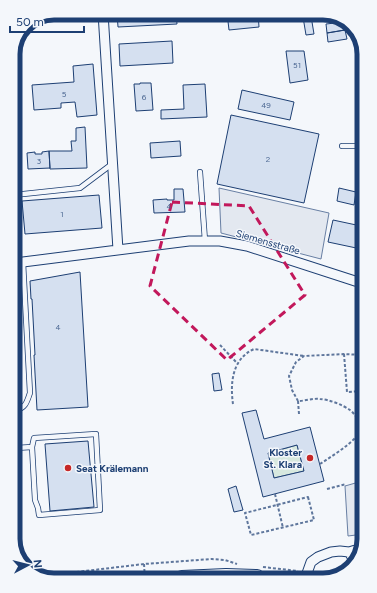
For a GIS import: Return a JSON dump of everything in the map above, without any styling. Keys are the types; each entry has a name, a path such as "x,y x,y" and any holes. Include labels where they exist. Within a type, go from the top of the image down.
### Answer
{"street":[{"path":"103,20 118,250"},
{"name":"Siemensstraße","path":"20,262 189,241 220,241 247,246 357,281"},
{"path":"307,573 311,562 318,557 331,552 349,552 355,550"},
{"path":"349,552 352,556"}],"lane":[{"path":"342,146 357,146"},
{"path":"20,194 80,188 112,164"},
{"path":"200,172 205,241"},
{"path":"20,274 30,393 26,404 20,409"},
{"path":"96,434 100,510 39,515 35,500 32,447 34,438 96,434"},
{"path":"20,448 32,447"}],"path":[{"path":"220,345 237,364"},
{"path":"233,404 233,375 237,364 248,352 254,349 304,356 357,354"},
{"path":"344,354 347,392 357,391"},
{"path":"300,414 298,401 292,390 289,376 296,362 304,356"},
{"path":"298,401 321,399 349,409 357,418"},
{"path":"320,464 344,448 357,436"},
{"path":"327,489 346,484"},
{"path":"275,494 283,528"},
{"path":"308,496 314,520 251,535 245,512 277,505 308,496"},
{"path":"144,564 145,573"}],"highlighted area":[{"path":"172,202 249,206 305,295 227,360 150,286"}],"shaded area":[{"path":"219,188 329,213 321,259 221,233"},
{"path":"297,445 304,471 274,478 268,453"},
{"path":"357,483 357,535 348,536 345,486"}],"building":[{"path":"118,20 177,20 177,24 118,27"},
{"path":"228,20 258,20 259,27 229,30"},
{"path":"304,20 312,20 314,34 306,35"},
{"path":"336,23 345,28 345,30 327,33 326,24"},
{"path":"345,30 347,39 328,42 327,33"},
{"path":"172,41 173,63 120,66 119,44"},
{"path":"286,51 304,51 308,80 290,83"},
{"path":"93,64 97,115 77,117 75,102 61,103 61,108 34,110 32,85 74,82 73,66"},
{"path":"151,83 153,110 136,111 134,84"},
{"path":"205,84 207,117 161,119 161,110 184,109 183,85"},
{"path":"242,90 294,102 290,120 238,109"},
{"path":"231,115 319,134 304,203 217,184"},
{"path":"85,127 87,168 50,169 49,151 72,151 71,141 76,141 76,128"},
{"path":"180,141 181,156 151,158 150,143"},
{"path":"49,151 50,168 28,169 27,153 35,152 35,154 42,154 42,152"},
{"path":"339,188 356,192 354,205 337,201"},
{"path":"174,189 183,189 185,212 154,213 153,200 174,200"},
{"path":"99,195 102,228 25,234 22,201"},
{"path":"333,220 357,225 357,248 328,242"},
{"path":"80,272 88,407 37,410 30,281"},
{"path":"219,373 222,390 214,391 212,374"},
{"name":"Kloster St. Klara","path":"256,410 264,439 310,427 324,481 263,497 242,413","holes":["297,445 304,471 274,478 268,453"]},
{"name":"Seat Krälemann","path":"88,441 94,507 50,511 45,444"},
{"path":"236,486 243,510 234,512 228,489"}],"place":[{"name":"Kloster St. Klara","path":"310,458"},
{"name":"Seat Krälemann","path":"68,468"}]}
